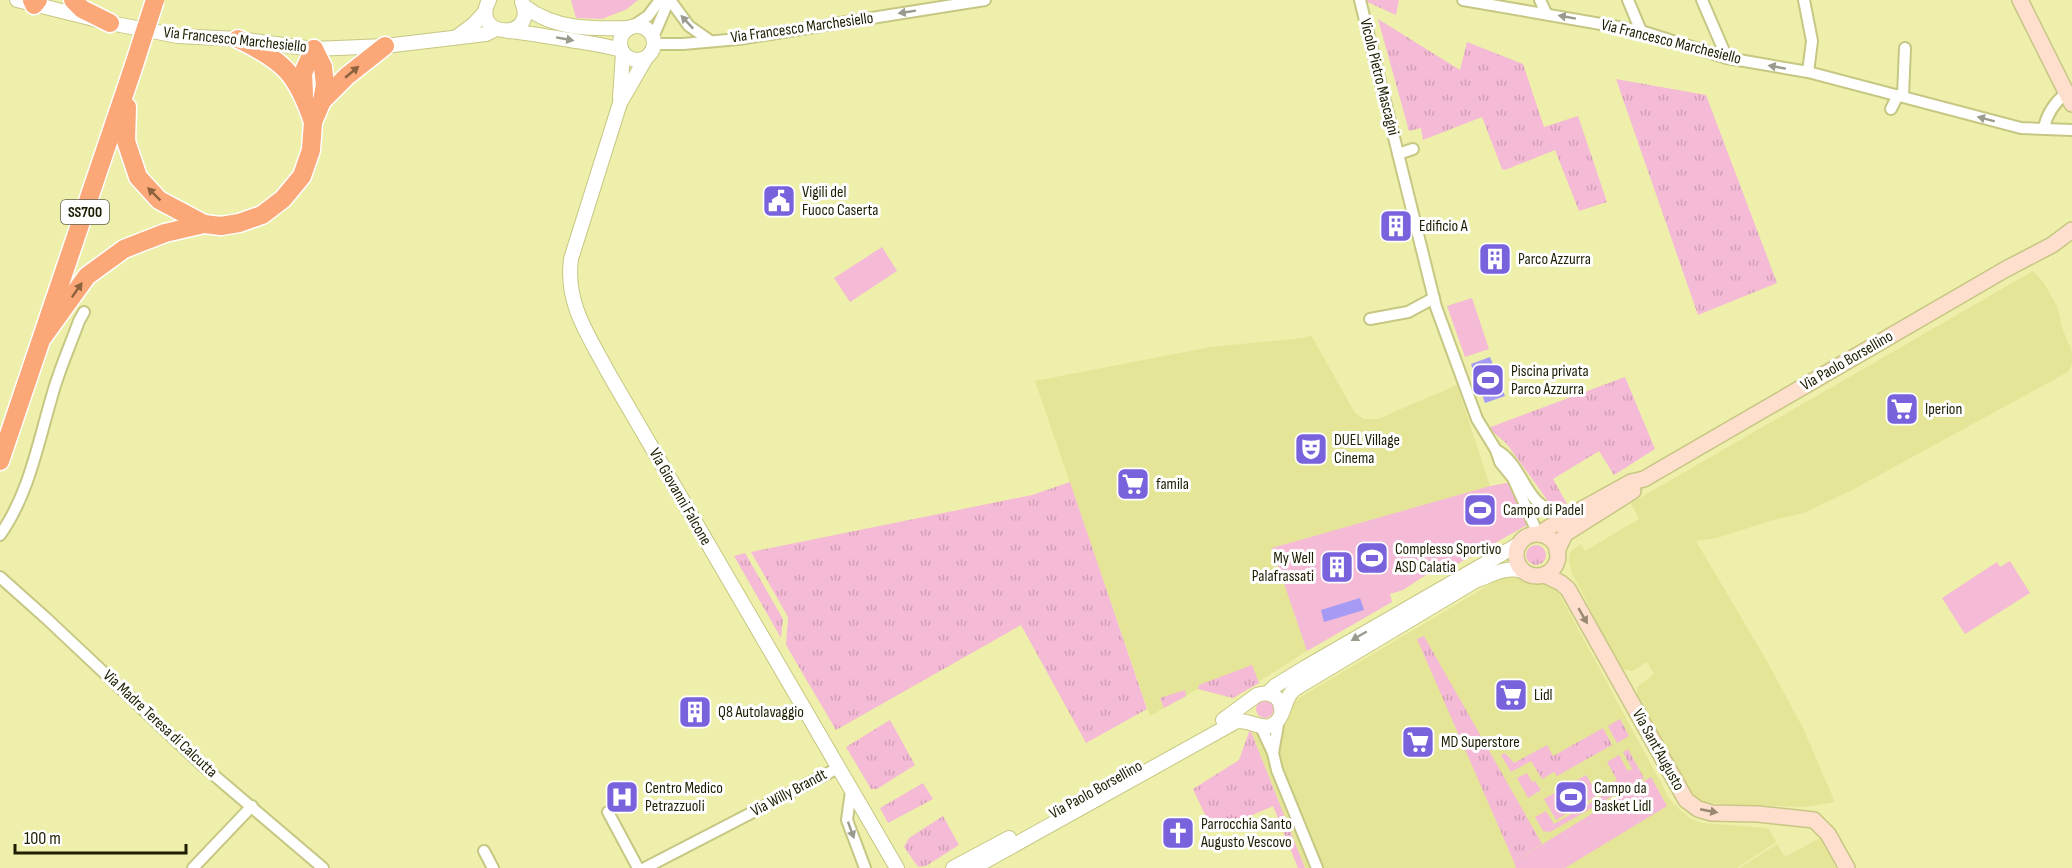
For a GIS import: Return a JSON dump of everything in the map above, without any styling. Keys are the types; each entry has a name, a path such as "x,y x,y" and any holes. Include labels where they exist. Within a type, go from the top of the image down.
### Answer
{"highway":[{"path":"73,0 82,9 110,23"},
{"name":"SS700","path":"0,461 155,0"},
{"name":"SS700","path":"238,39 262,50 277,61 292,76 304,94"},
{"name":"SS700","path":"322,102 347,76 385,46"},
{"name":"SS700","path":"43,337 87,276 124,249 165,233 204,224 221,226 239,223 262,215 283,199 302,176 311,150 313,122 322,102 325,85 323,67 314,49"},
{"name":"SS700","path":"313,122 304,94 303,73 314,49"},
{"name":"SS700","path":"130,79 126,141 138,177 159,200 204,224"}],"main road":[{"path":"2020,0 2069,98"},
{"name":"Via Paolo Borsellino","path":"1539,534 1630,482 1644,479 2006,269 2052,245 2072,230"},
{"name":"Via Paolo Borsellino","path":"2052,245 2072,240"},
{"name":"Via Paolo Borsellino","path":"1557,551 1565,534 1635,490 1644,479"},
{"path":"1539,534 1551,540 1558,557 1554,568 1545,575 1536,577 1523,571 1516,561 1516,549 1527,536 1539,534"},
{"name":"Via Sant'Augusto","path":"1545,575 1568,589 1686,800 1698,809 1712,813 1758,814 1814,820 1828,834 1847,868"}],"street":[{"path":"660,0 648,16 631,27 620,39 622,51 627,56 636,60 646,58 653,49 654,40 669,0"},
{"path":"669,0 689,26 709,40"},
{"name":"Via Francesco Marchesiello","path":"654,40 683,44 739,39 985,0"},
{"name":"Vicolo Pietro Mascagni","path":"1360,0 1434,298 1477,420 1496,450 1500,462 1513,478 1539,534"},
{"name":"Via Francesco Marchesiello","path":"1463,0 1641,31 1727,58 1808,72 1901,94 2021,128 2072,130"},
{"path":"1540,0 1546,14"},
{"path":"1628,0 1641,31"},
{"path":"1702,0 1727,58"},
{"path":"1804,0 1812,41 1808,72"},
{"name":"Via Francesco Marchesiello","path":"30,1 110,23 177,36 238,39 314,49 385,46 502,30 599,43 622,51"},
{"path":"523,3 537,16 565,26 598,29 643,26 654,40"},
{"path":"487,6 488,22 502,30 518,26 522,22 525,11 523,3"},
{"path":"457,37 474,24 487,6"},
{"path":"1891,109 1901,94 1905,48"},
{"name":"Via Giovanni Falcone","path":"620,103 622,51"},
{"name":"Via Giovanni Falcone","path":"646,58 620,103 571,259 570,291 578,317 897,868"},
{"path":"2044,128 2046,116 2055,102 2069,98"},
{"name":"Vicolo Pietro Mascagni","path":"1398,154 1413,148"},
{"path":"1370,319 1408,312 1434,298"},
{"path":"0,535 11,517 31,471 53,393 84,312"},
{"name":"Vicolo Pietro Mascagni","path":"1496,450 1506,455 1535,499 1545,508 1568,516"},
{"path":"1268,693 1275,686 1306,667 1519,544"},
{"path":"1249,720 1271,726 1280,716 1289,696 1295,689 1454,593 1503,570 1523,571"},
{"name":"Via Madre Teresa di Calcutta","path":"0,577 202,765 323,868"},
{"path":"1273,753 1281,703 1273,695 1263,693 1253,698 1250,703 1249,720 1273,753 1277,770 1317,868"},
{"path":"1249,720 1253,698"},
{"name":"Via Paolo Borsellino","path":"953,868 1249,720"},
{"name":"Via Paolo Borsellino","path":"974,868 1237,721 1249,720"},
{"name":"Via Willy Brandt","path":"645,868 838,768"},
{"path":"851,791 847,820 865,868"},
{"path":"193,868 252,806"},
{"path":"608,812 638,868"},
{"path":"484,851 493,868"}],"shaded area":[{"path":"2033,271 2044,283 2058,308 2062,328 2072,352 2072,363 2068,372 1854,489 1804,513 1773,520 1717,538 1696,541 1764,656 1803,728 1835,802 1805,807 1725,804 1704,802 1691,795 1637,697 1637,687 1654,674 1647,662 1632,671 1621,669 1571,571 1570,552 1581,544 1585,551 1639,519 1631,503"},
{"path":"1311,335 1355,413 1364,419 1378,419 1457,385 1490,486 1273,548 1307,651 1233,698 1198,689 1150,716 1035,381 1211,347 1303,338"},
{"name":"Piscina privata Parco Azzurra","path":"1490,357 1505,396 1485,403 1471,364"},
{"path":"1506,575 1518,577 1530,584 1547,584 1556,588 1668,797 1679,809 1690,818 1702,823 1768,828 1776,842 1737,868 1305,868 1250,729 1261,733 1285,726 1292,705 1299,698"},
{"path":"1360,598 1364,610 1324,622 1321,610"},
{"path":"1820,838 1836,868 1740,868 1777,844 1785,857"}],"green space":[{"path":"571,0 638,0 627,9 602,19 576,18"},
{"path":"1363,0 1399,0 1396,15"},
{"path":"1378,19 1460,70 1467,42 1523,64 1544,127 1578,116 1607,202 1579,211 1555,150 1505,170 1502,169 1482,117 1423,140 1421,128 1409,131"},
{"path":"1616,79 1706,95 1777,283 1698,315"},
{"path":"882,247 897,271 850,302 834,278"},
{"path":"1472,298 1489,349 1465,357 1447,306"},
{"path":"1625,377 1655,449 1614,475 1599,451 1553,479 1567,504 1548,501 1506,443 1488,428"},
{"path":"1070,482 1147,709 1086,743 1021,625 836,730 786,645 788,617 751,552 1032,495"},
{"name":"Complesso Sportivo ASD Calatia","path":"1512,482 1529,524 1441,573 1438,567 1403,590 1390,594 1392,602 1307,651 1272,548 1490,486"},
{"path":"1536,545 1543,548 1546,555 1543,562 1536,565 1529,562 1526,555 1529,548"},
{"path":"745,553 783,619 781,638 734,556"},
{"path":"2010,561 2030,593 1965,634 1942,598 1997,562 2000,567"},
{"path":"1424,636 1542,844 1514,862 1417,639"},
{"path":"1252,665 1259,683 1233,698 1198,689 1199,685"},
{"path":"1185,690 1186,696 1164,708 1160,698"},
{"path":"1265,700 1271,703 1274,709 1271,715 1265,718 1259,715 1256,709 1259,703"},
{"path":"1620,719 1629,736 1617,743 1608,726"},
{"path":"890,720 915,765 877,789 871,789 846,747"},
{"path":"1603,728 1612,745 1557,776 1554,772 1542,779 1531,761 1511,772 1501,755 1505,753 1514,763 1547,745 1553,756"},
{"path":"1250,729 1305,868 1298,868 1273,806 1213,832 1193,789 1239,760"},
{"path":"1628,749 1644,778 1550,832 1543,831 1535,817 1546,811 1554,824 1602,796 1599,790 1617,780 1607,762 1619,755 1628,771 1632,769 1623,752"},
{"path":"1527,773 1532,782 1535,781 1541,790 1528,798 1517,778"},
{"name":"Campo da Basket Lidl","path":"1586,775 1598,795 1556,820 1544,799"},
{"path":"1651,777 1667,806 1565,868 1516,868 1514,862"},
{"path":"923,783 933,799 888,823 880,808"},
{"path":"943,816 959,845 926,866 918,867 904,847 909,838"}],"place":[{"name":"Vigili del Fuoco Caserta","path":"779,201"},
{"name":"Edificio A","path":"1396,226"},
{"name":"Parco Azzurra","path":"1495,259"},
{"name":"Piscina privata Parco Azzurra","path":"1488,380"},
{"name":"Iperion","path":"1902,409"},
{"name":"DUEL Village Cinema","path":"1311,449"},
{"name":"famila","path":"1133,484"},
{"name":"Campo di Padel","path":"1480,510"},
{"name":"Complesso Sportivo ASD Calatia","path":"1372,558"},
{"name":"My Well Palafrassati","path":"1337,567"},
{"name":"Lidl","path":"1511,695"},
{"name":"Q8 Autolavaggio","path":"695,712"},
{"name":"MD Superstore","path":"1418,742"},
{"name":"Centro Medico Petrazzuoli","path":"622,797"},
{"name":"Campo da Basket Lidl","path":"1571,797"},
{"name":"Parrocchia Santo Augusto Vescovo","path":"1178,833"}]}
